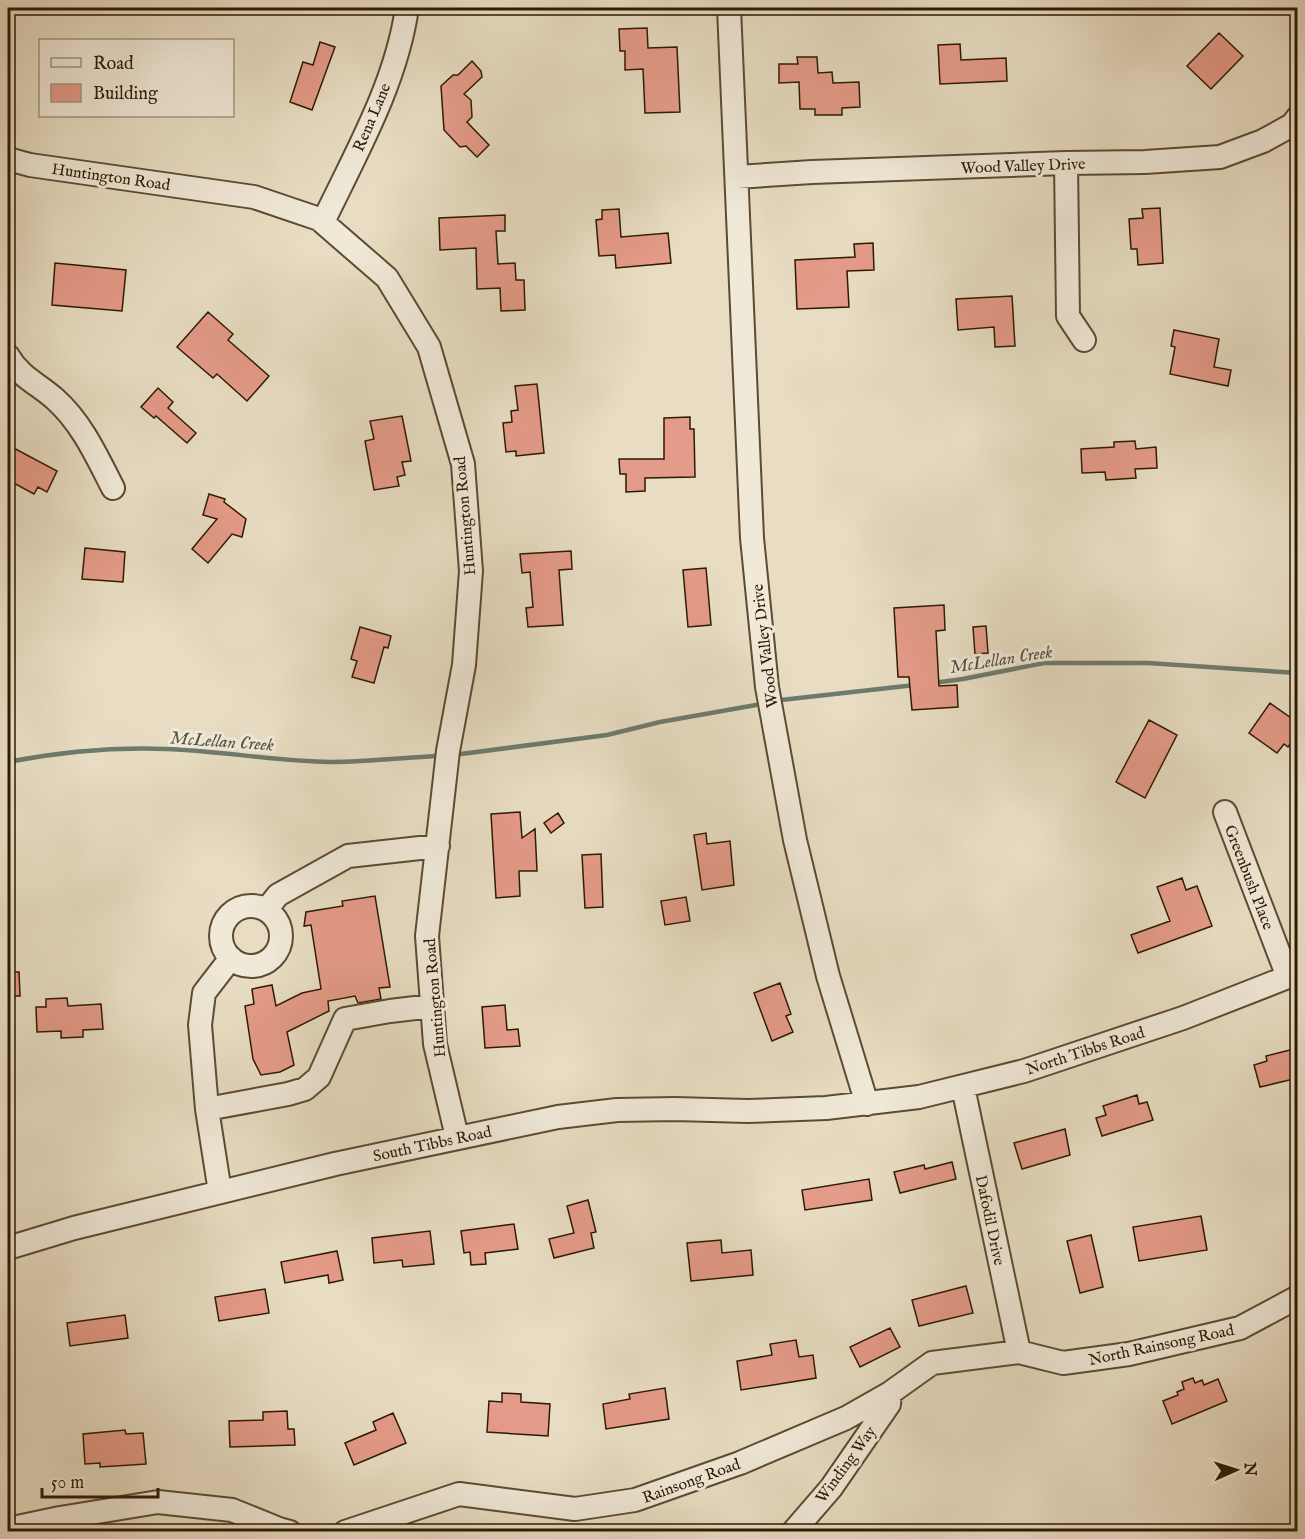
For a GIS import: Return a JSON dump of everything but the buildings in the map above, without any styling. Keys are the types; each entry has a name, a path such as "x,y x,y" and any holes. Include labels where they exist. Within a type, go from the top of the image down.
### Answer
{"street":[{"name":"Rena Lane","path":"323,222 378,108 403,36 407,8"},
{"name":"Wood Valley Drive","path":"729,8 752,538 767,687 801,863 828,976 867,1104"},
{"name":"Wood Valley Drive","path":"737,177 812,172 1145,162 1220,157 1263,141 1292,125 1298,117"},
{"name":"Huntington Road","path":"8,162 254,197 320,219 387,278 429,347 463,464 471,571 464,665 448,751 427,936 435,1044 457,1137"},
{"path":"1066,163 1068,316 1084,340"},
{"path":"8,357 17,371 56,399 82,429 113,488"},
{"name":"Greenbush Place","path":"1224,812 1293,975"},
{"path":"266,910 278,895 348,856 438,846"},
{"path":"247,906 257,906 266,910 278,925 279,944 267,960 259,964 239,963 225,951 221,941 221,932 230,914 247,906"},
{"path":"220,1192 207,1108 200,1025 204,993 231,958"},
{"name":"North Tibbs Road","path":"867,1104 919,1097 1024,1071 1171,1022 1293,975"},
{"path":"207,1108 306,1089 319,1077 345,1019 432,1006"},
{"name":"Dafodil Drive","path":"963,1087 1019,1352"},
{"name":"South Tibbs Road","path":"8,1248 74,1228 335,1164 558,1117 617,1110 748,1111 867,1104"},
{"name":"North Rainsong Road","path":"1019,1352 1063,1363 1129,1354 1240,1328 1298,1297"},
{"name":"Rainsong Road","path":"345,1532 459,1494 575,1509 635,1500 740,1463 846,1418 890,1393 932,1363 1019,1352"},
{"name":"Winding Way","path":"793,1532 831,1488 889,1404 890,1393"},
{"path":"8,1529 158,1502 232,1510 290,1532"}],"waterway":[{"name":"McLellan Creek","path":"933,683 1044,663 1148,663 1298,673"},
{"name":"McLellan Creek","path":"781,700 915,685"},
{"name":"McLellan Creek","path":"461,754 607,735 660,722 756,705"},
{"name":"McLellan Creek","path":"8,762 47,755 126,749 187,750 330,762 435,756"}]}
